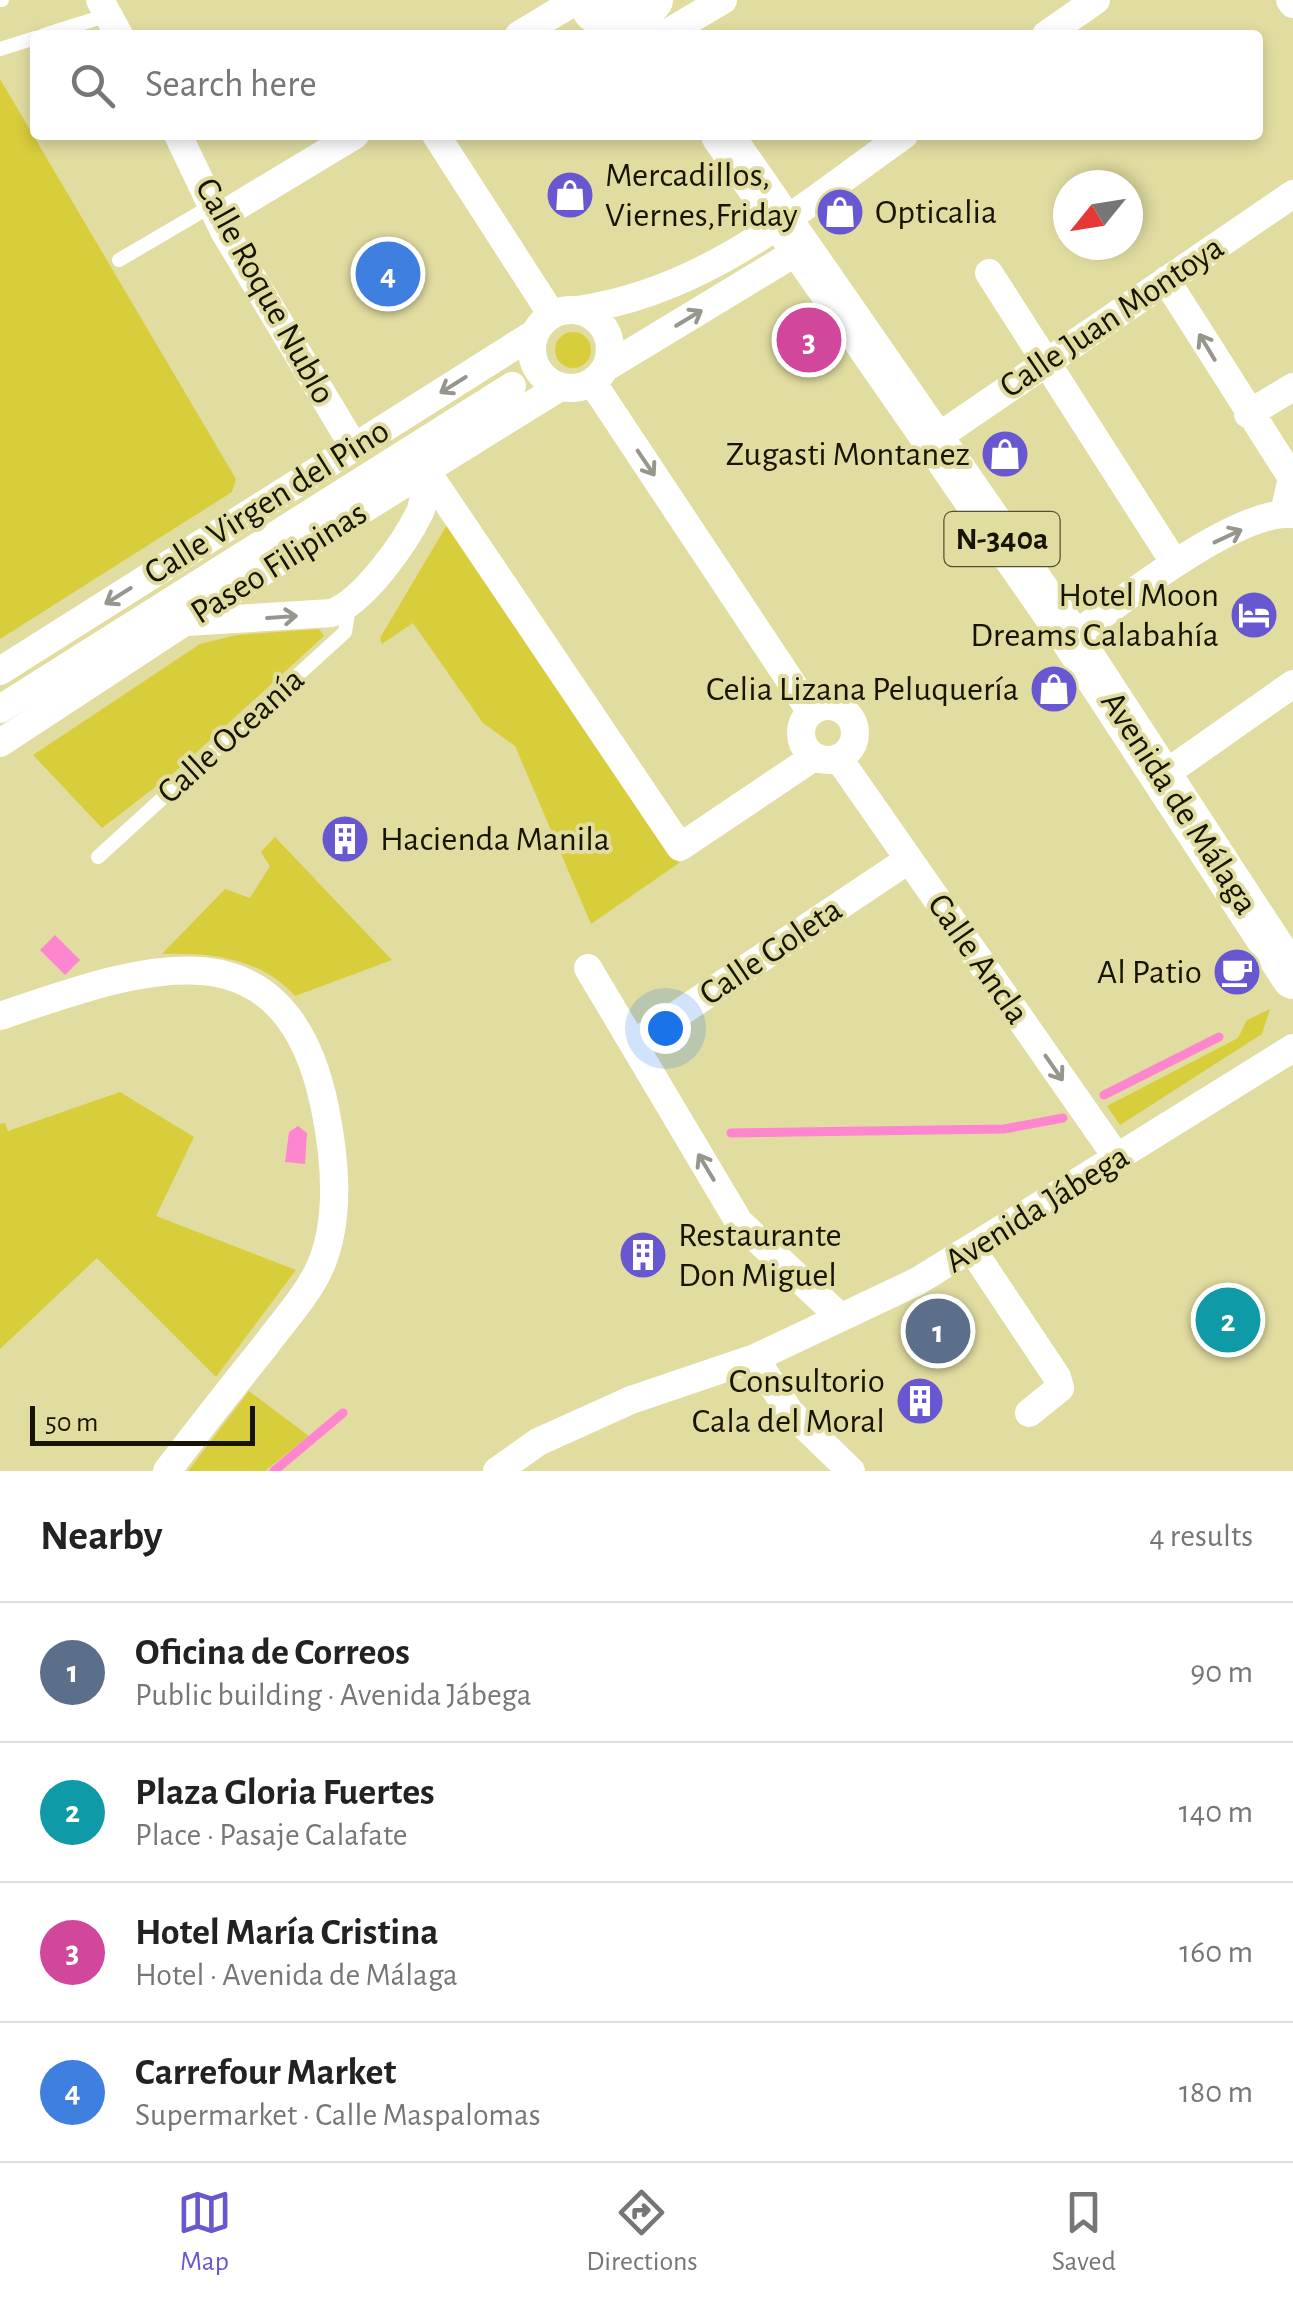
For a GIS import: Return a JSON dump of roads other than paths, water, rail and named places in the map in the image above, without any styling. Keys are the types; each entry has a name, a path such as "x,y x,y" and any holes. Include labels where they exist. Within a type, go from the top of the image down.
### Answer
{"main road":[{"path":"587,0 605,18 617,22 652,21"},
{"name":"Avenida de Málaga","path":"726,140 1071,638 1292,973"}],"street":[{"path":"527,30 576,0"},
{"path":"652,21 723,0"},
{"path":"1053,30 1096,0"},
{"name":"Calle Roque Nublo","path":"181,140 216,210 354,447"},
{"path":"216,210 345,140"},
{"path":"439,140 555,319"},
{"path":"794,235 653,295 555,319 533,360 539,372 560,387 598,375 794,235 818,195 897,140"},
{"name":"Calle Juan Montoya","path":"932,441 1293,194"},
{"path":"989,273 1174,562"},
{"path":"1071,638 1174,562 1288,513 1292,478 1166,280"},
{"path":"555,319 600,322 607,332 610,356 598,375"},
{"name":"Calle Virgen del Pino","path":"0,671 555,319"},
{"path":"598,375 811,712"},
{"path":"0,710 512,386"},
{"name":"Paseo Filipinas","path":"0,743 560,387"},
{"path":"1248,414 1293,388"},
{"path":"428,472 680,847 827,758 852,747 852,720 838,708 811,712"},
{"name":"Calle Oceanía","path":"185,622 332,614 349,607 364,592 421,510 428,472"},
{"path":"1162,776 1291,689"},
{"path":"811,712 801,735 827,758"},
{"name":"Calle Ancla","path":"827,758 908,860 1118,1159"},
{"name":"Calle Goleta","path":"633,1044 908,860"},
{"path":"588,968 739,1222 840,1317"},
{"path":"0,1016 131,978 212,971 242,978 269,993 298,1030 320,1084 333,1180 332,1224 323,1260 302,1298 167,1471"},
{"name":"Avenida Jábega","path":"507,1467 538,1442 631,1400 755,1358 973,1251 1293,1048"},
{"path":"973,1251 1058,1378 1060,1388 1029,1413"},
{"path":"755,1358 789,1411 851,1471"}],"lane":[{"path":"62,30 109,17"},
{"path":"0,49 30,40"},
{"path":"119,260 216,210"},
{"name":"Calle Oceanía","path":"98,856 344,632 349,607"}],"waterway":[{"path":"1104,1095 1219,1037"},
{"path":"731,1133 1004,1129 1063,1118"},
{"path":"274,1471 343,1413"}],"place":[{"name":"Mercadillos, Viernes,Friday","path":"570,195"},
{"name":"Opticalia","path":"840,212"},
{"name":"Carrefour Market","path":"388,274"},
{"name":"Hotel María Cristina","path":"809,340"},
{"name":"Zugasti Montanez","path":"1005,454"},
{"name":"Hotel Moon Dreams Calabahía","path":"1254,615"},
{"name":"Celia Lizana Peluquería","path":"1054,689"},
{"name":"Hacienda Manila","path":"345,839"},
{"name":"Al Patio","path":"1237,972"},
{"name":"Restaurante Don Miguel","path":"643,1255"},
{"name":"Plaza Gloria Fuertes","path":"1228,1320"},
{"name":"Oficina de Correos","path":"938,1331"},
{"name":"Consultorio Cala del Moral","path":"920,1401"}]}
